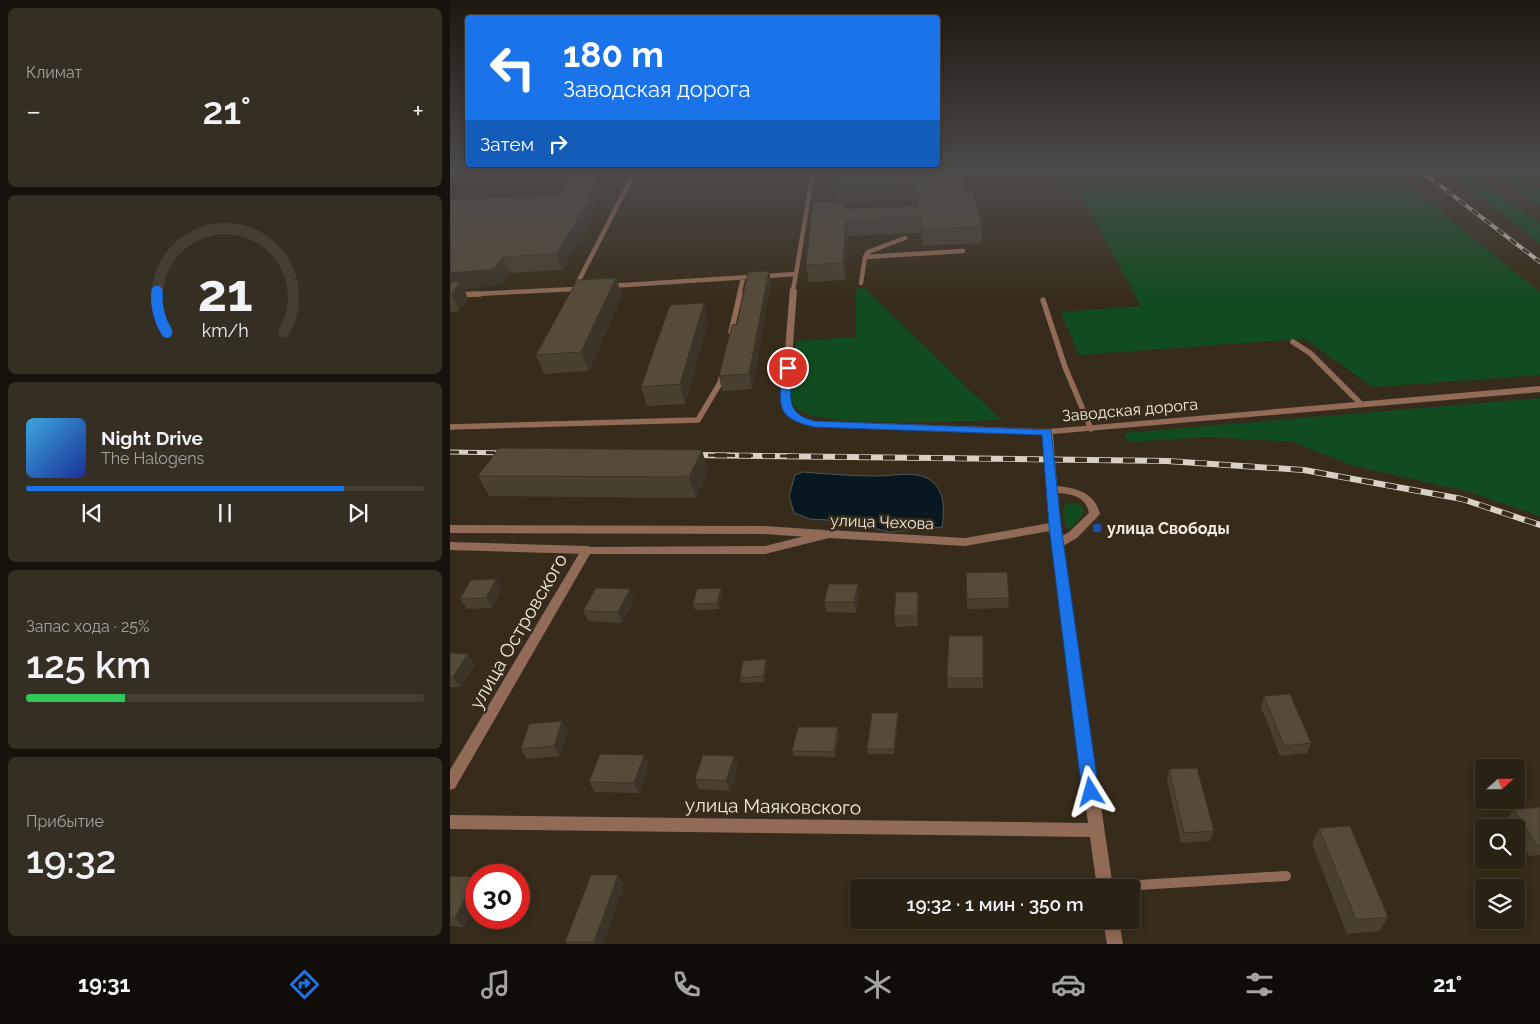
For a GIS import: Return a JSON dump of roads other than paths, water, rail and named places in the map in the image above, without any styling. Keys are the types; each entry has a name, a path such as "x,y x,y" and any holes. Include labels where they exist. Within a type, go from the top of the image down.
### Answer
{"street":[{"name":"Заводская дорога","path":"794,290 785,400 788,412 798,420 831,426 1048,432 1540,389"},
{"path":"1048,432 1057,544 1104,879"},
{"path":"1053,489 1065,489 1087,497 1094,505 1095,514 1073,535 1057,544"},
{"name":"улица Чехова","path":"587,550 765,550 830,534 965,542 1055,526"},
{"name":"улица Островского","path":"450,783 587,550"},
{"name":"улица Маяковского","path":"450,822 1096,830"},
{"path":"1112,929 1114,944"}],"lane":[{"path":"575,289 613,215"},
{"path":"794,290 806,215"},
{"path":"861,283 865,257 868,252 905,238"},
{"path":"865,257 963,251"},
{"path":"604,287 796,274"},
{"path":"731,336 743,278"},
{"path":"450,295 585,288"},
{"path":"1044,300 1065,367 1091,429"},
{"path":"1294,342 1310,353 1361,404"},
{"path":"450,427 698,420 720,384 724,364"},
{"path":"450,529 764,530 830,534"},
{"path":"450,546 587,550"},
{"path":"1140,885 1286,876"}],"water":[{"path":"803,472 868,476 909,474 927,478 933,482 940,493 943,506 942,527 890,532 845,521 810,519 794,513 789,496 795,475"}],"railway":[{"path":"1479,215 1540,262"},
{"path":"450,452 510,453"},
{"path":"690,455 695,455"},
{"path":"695,455 791,456"},
{"path":"695,455 1167,461 1304,470 1462,499 1540,525"}],"place":[{"name":"улица Свободы","path":"1097,528"}]}
